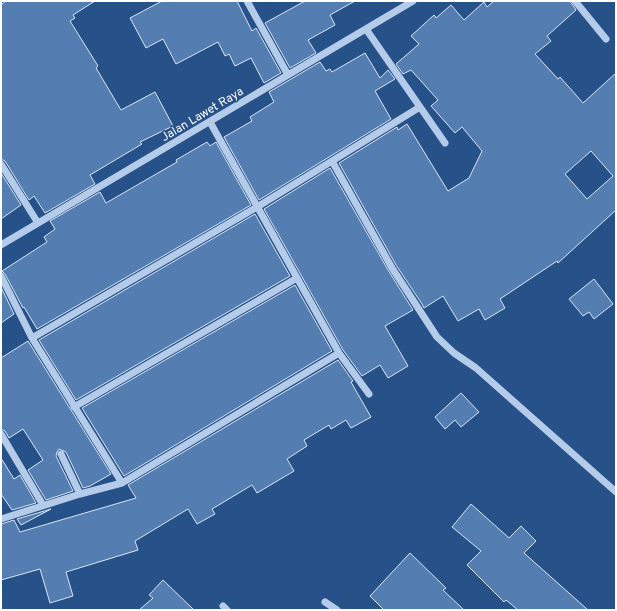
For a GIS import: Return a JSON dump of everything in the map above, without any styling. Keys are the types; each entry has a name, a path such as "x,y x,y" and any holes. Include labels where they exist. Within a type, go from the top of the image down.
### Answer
{"street":[{"path":"247,1 288,75"},
{"name":"Jalan Lawet Raya","path":"1,244 413,1"},
{"path":"575,1 606,39"},
{"path":"366,29 445,143"},
{"path":"32,338 257,207 420,107"},
{"path":"210,122 339,352 369,394"},
{"path":"332,162 392,268 437,337 454,353 476,368 616,492"},
{"path":"1,164 38,223"},
{"path":"1,276 32,338 122,483"},
{"path":"74,406 297,278"},
{"path":"1,519 43,505 122,483 339,352"},
{"path":"1,434 43,505"},
{"path":"61,454 80,494"},
{"path":"325,602 337,610"}],"building":[{"path":"6,1 95,1 73,15 75,18 70,21 98,66 96,68 121,110 155,92 173,126 140,142 142,144 90,175 95,184 45,213 34,196 29,200 5,161 1,159 1,5"},
{"path":"162,1 237,1 252,31 256,28 281,73 264,83 251,58 235,66 229,54 225,56 218,42 176,64 163,39 146,48 130,18"},
{"path":"305,1 355,1 330,15 335,25 308,40 316,53 290,68 265,23"},
{"path":"494,1 570,1 576,10 547,36 551,41 535,54 558,79 560,77 583,103 616,73 616,210 558,263 557,261 500,299 505,308 485,320 479,309 458,321 443,296 424,308 396,265 339,163 397,127 398,130 407,124 448,191 469,178 482,151 462,127 455,133 431,106 438,100 411,70 403,74 396,64 419,44 411,36 434,15 436,18 451,5 464,20 484,2 487,7","holes":["591,151 613,176 587,199 565,174"]},
{"path":"365,53 380,78 388,70 395,79 375,91 391,119 259,200 224,137 252,121 250,117 274,102 269,92 320,62 326,71 330,69 332,72"},
{"path":"207,142 210,146 216,142 251,205 37,329 2,271 47,242 44,237 55,229 50,221 100,192 106,203 177,162 176,160"},
{"path":"330,168 388,270 413,310 385,326 408,366 388,378 380,365 362,376 343,350 264,209"},
{"path":"1,173 21,205 1,219"},
{"path":"255,214 290,276 76,400 39,340"},
{"path":"594,279 613,304 594,319 589,312 583,316 569,299"},
{"path":"295,285 332,351 124,476 82,408"},
{"path":"1,287 14,314 1,323"},
{"path":"28,341 111,474 90,486 83,488 66,452 59,449 56,456 73,491 46,500 28,470 43,460 23,429 9,438 5,431 1,429 1,358"},
{"path":"338,360 353,381 351,382 371,417 351,428 346,420 331,429 329,425 304,440 307,446 287,459 294,471 257,493 252,485 212,509 215,514 197,524 188,509 135,541 138,550 66,572 73,596 50,603 40,569 1,580 1,524 14,520 20,532 136,498 128,485"},
{"path":"461,393 479,412 461,427 455,420 445,429 435,417"},
{"path":"1,458 14,479 20,475 36,503 12,510 1,494"},
{"path":"471,504 509,538 521,526 536,541 524,553 588,610 518,610 506,600 504,602 467,565 481,551 452,527"},
{"path":"51,509 21,525 17,519"},
{"path":"410,553 446,588 443,590 464,610 384,610 370,596"},
{"path":"163,580 194,610 139,610 153,598 149,595"}]}
